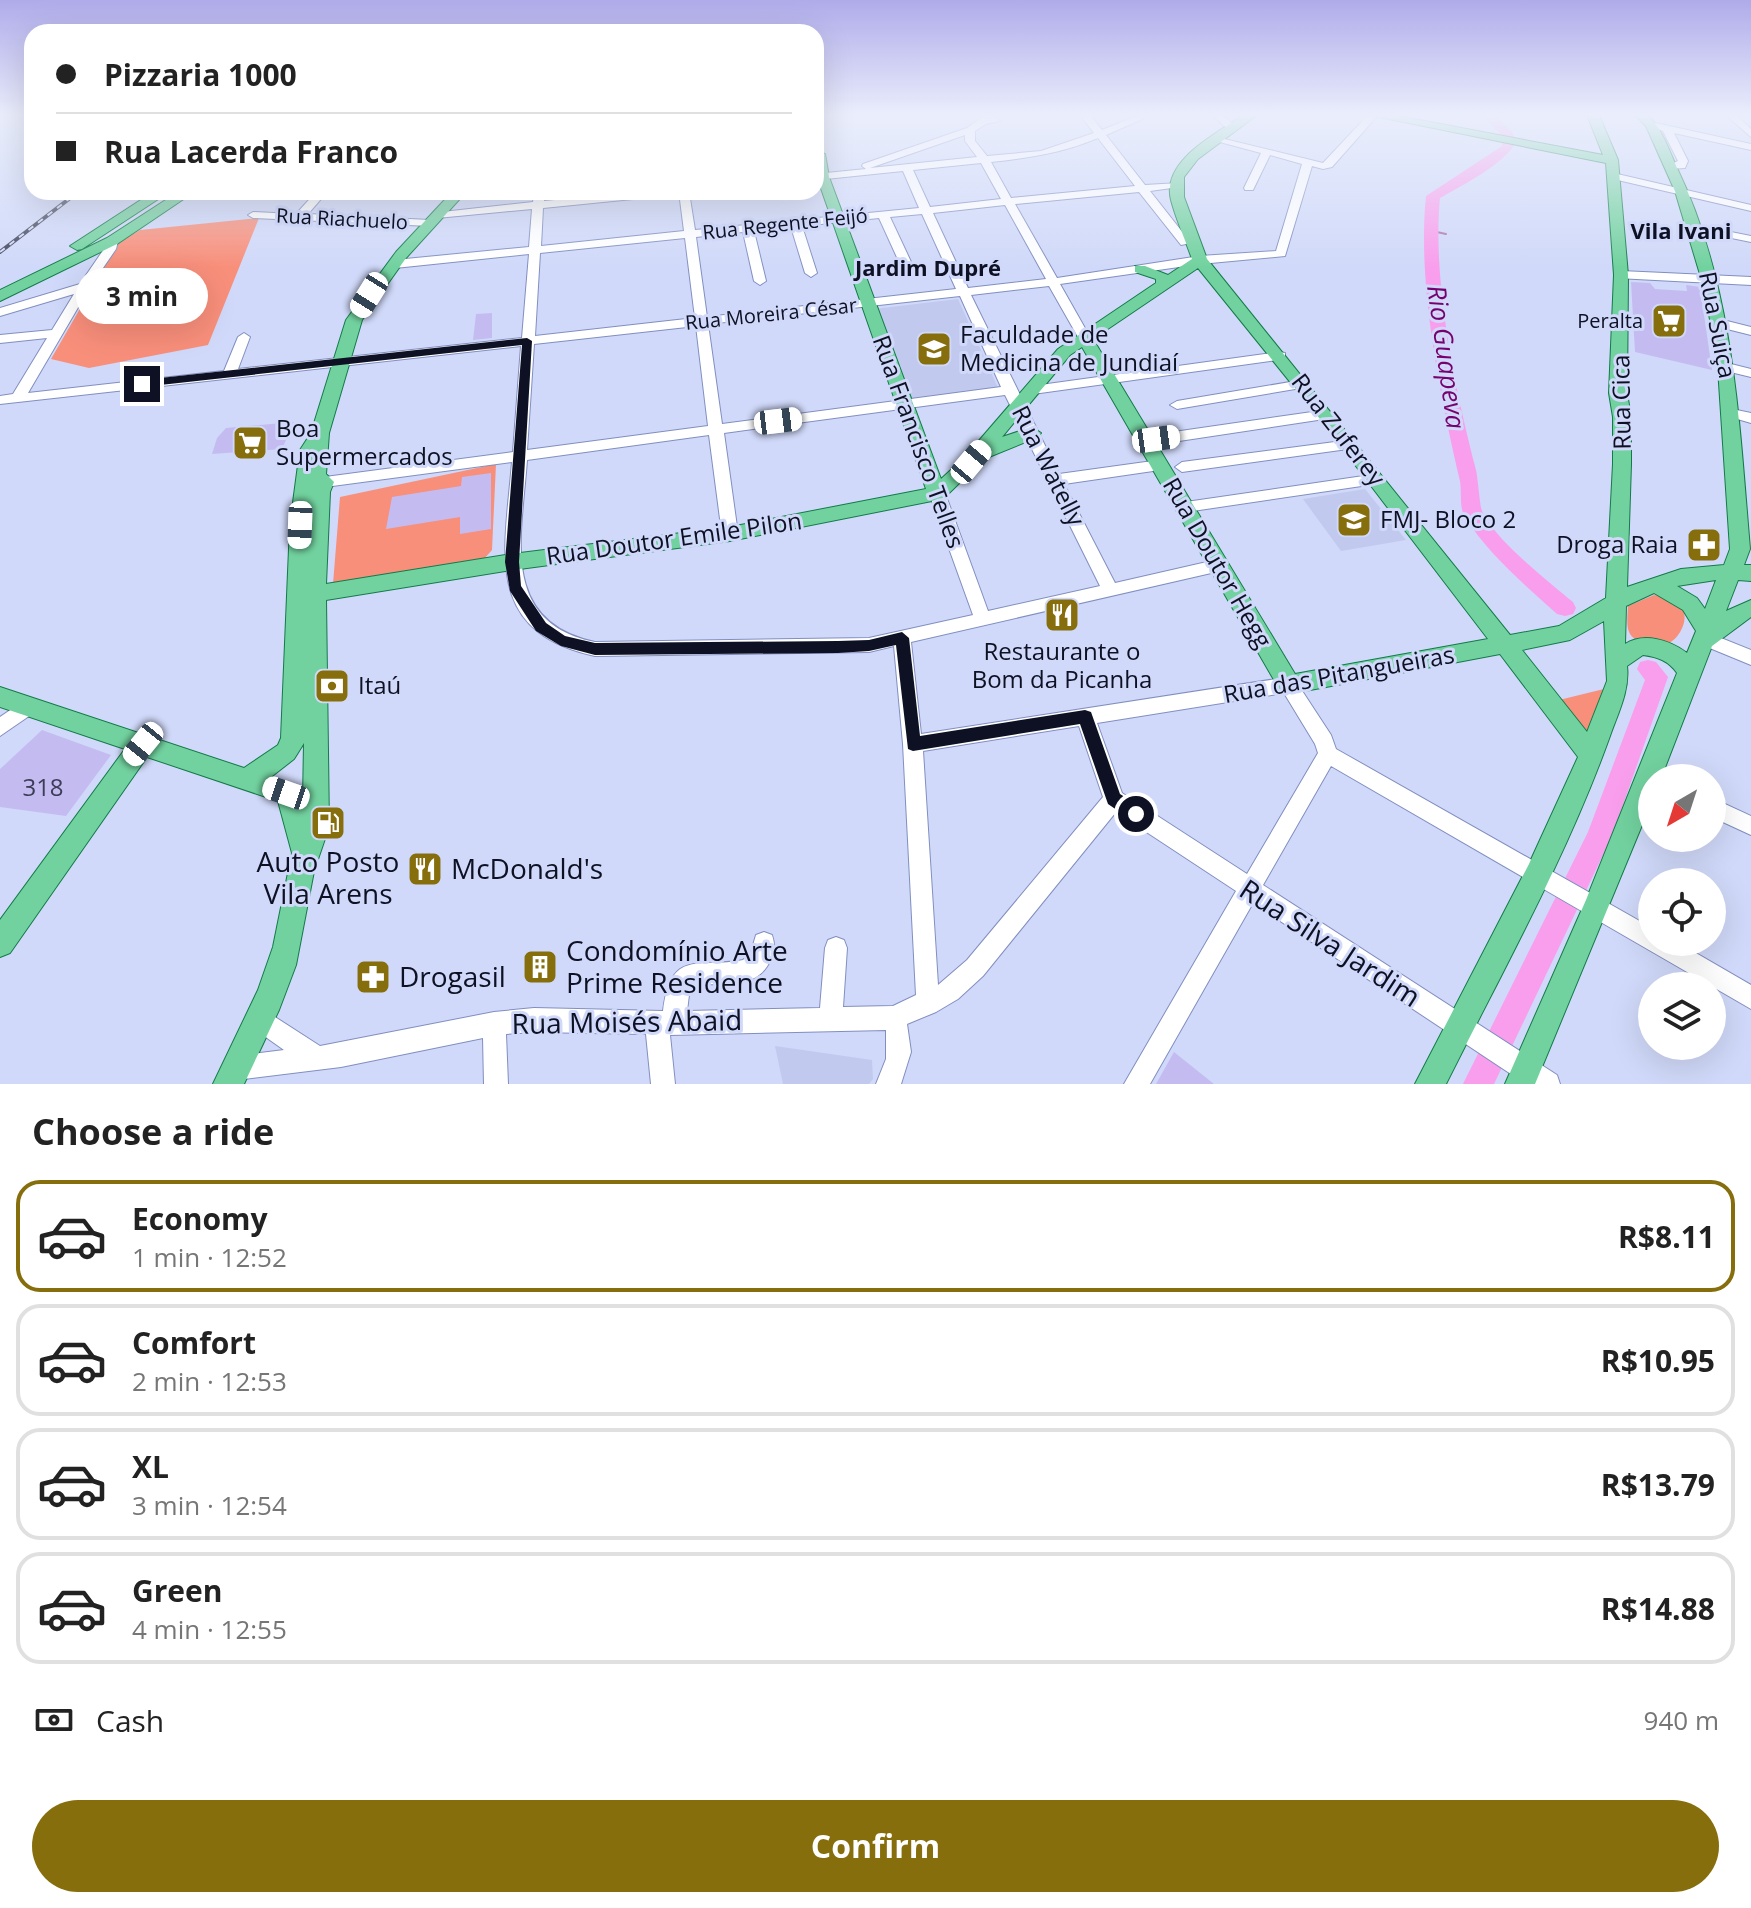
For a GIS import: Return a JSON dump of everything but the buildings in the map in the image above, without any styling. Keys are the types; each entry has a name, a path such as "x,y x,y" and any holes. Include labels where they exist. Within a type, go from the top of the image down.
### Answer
{"main road":[{"name":"Rua Francisco Telles","path":"824,166 867,303 937,493"},
{"path":"971,462 1013,398 1033,390 1064,352 1200,260 1185,236 1175,185 1185,166"},
{"path":"1604,166 1613,168"},
{"name":"Rua Suiça","path":"1657,764 1707,635 1742,572 1746,553 1727,367 1719,323 1696,228 1672,166"},
{"name":"Rua Cica","path":"1430,1084 1469,1033 1543,876 1618,681 1615,653 1622,464 1622,417 1618,393 1621,275 1613,168"},
{"path":"0,296 78,252 151,200"},
{"path":"0,288 78,252 112,241 175,200"},
{"path":"232,1076 261,1020 287,948 304,850 316,827 317,593 320,492 325,482 316,477 320,433 354,320 395,264 452,200"},
{"name":"Rua Zuferey","path":"1200,260 1280,356 1591,755"},
{"path":"1140,269 1161,276 1165,280 1162,286"},
{"name":"Rua Doutor Hegg","path":"1084,337 1289,685"},
{"path":"247,780 286,752 293,740 306,463 309,450 320,433"},
{"path":"937,493 971,462 998,445 1032,433"},
{"name":"Rua Doutor Emile Pilon","path":"317,593 512,562 730,534 937,493"},
{"path":"300,548 306,583 310,590 317,593"},
{"name":"Rua das Pitangueiras","path":"1289,685 1506,646 1574,629 1616,602 1657,584 1696,574 1742,572"},
{"path":"1657,584 1690,604 1707,635 1751,608"},
{"path":"1615,653 1640,646 1671,652 1686,663 1690,676"},
{"path":"0,697 135,754 201,764 286,793 295,805 296,827 304,850"},
{"path":"0,943 135,754"},
{"name":"Rua Suiça","path":"1526,1074 1591,904 1638,806"}],"street":[{"path":"824,166 873,172 940,166"},
{"path":"824,166 873,172"},
{"path":"854,171 869,166"},
{"name":"Rua Doutor Hegg","path":"987,166 1084,337"},
{"path":"1125,166 1185,236"},
{"path":"1249,188 1260,166"},
{"path":"1200,260 1281,254 1307,166"},
{"path":"1613,168 1682,191 1751,208"},
{"name":"Rua Watelly","path":"907,169 1013,398 1109,588"},
{"name":"Rua Regente Feijó","path":"395,264 1175,185"},
{"path":"299,217 315,200"},
{"name":"Rua Riachuelo","path":"253,215 434,219 529,200"},
{"path":"539,200 512,562 514,587 525,607 541,627 561,641 576,646 674,650 869,645 1220,565"},
{"path":"685,200 730,534"},
{"path":"883,214 906,264"},
{"path":"795,223 811,273"},
{"path":"748,228 760,281"},
{"path":"1696,228 1751,239"},
{"path":"18,398 112,241"},
{"path":"78,252 99,267"},
{"name":"Rua Moreira César","path":"0,400 1053,282 1200,260"},
{"path":"1621,275 1751,281"},
{"path":"0,312 84,287"},
{"path":"1719,323 1751,331"},
{"path":"0,339 57,333"},
{"path":"229,374 244,337"},
{"path":"1033,390 1280,356"},
{"path":"1727,367 1751,373"},
{"path":"1177,405 1302,384"},
{"path":"325,482 903,406 1013,398"},
{"path":"1732,413 1751,418"},
{"path":"1146,441 1326,415"},
{"path":"1182,467 1350,445"},
{"path":"1056,480 1160,465"},
{"path":"1186,507 1377,479"},
{"name":"Rua Francisco Telles","path":"937,493 982,617"},
{"path":"1707,635 1751,658"},
{"path":"902,638 913,744 928,1004"},
{"path":"1289,685 1324,741 1328,754 1638,932"},
{"name":"Rua das Pitangueiras","path":"913,744 1289,685"},
{"path":"0,728 25,708"},
{"path":"888,1084 899,1062 902,1042 894,1018 950,991 975,968 1114,799 1085,716"},
{"path":"1136,1084 1328,754"},
{"name":"Rua Silva Jardim","path":"1114,799 1469,1033 1526,1074"},
{"path":"1726,814 1751,826"},
{"path":"663,1084 666,1022 677,993 688,976 747,971 757,967 763,958 764,943"},
{"path":"831,1019 836,948"},
{"path":"1680,956 1751,998"},
{"name":"Rua Moisés Abaid","path":"232,1076 314,1056 341,1055 494,1024 534,1020 666,1022 894,1018"},
{"path":"261,1020 314,1056"},
{"path":"494,1024 496,1084"}],"shaded area":[{"path":"259,218 208,345 89,368 51,359 118,243 140,230"},
{"name":"Faculdade de Medicina de Jundiaí","path":"958,299 999,390 905,401 874,309"},
{"path":"496,464 492,550 484,559 333,584 340,497"},
{"name":"FMJ- Bloco 2","path":"1365,489 1406,540 1341,551 1303,499"},
{"path":"1654,595 1672,601 1684,613 1684,624 1678,635 1666,644 1640,641 1628,630 1628,606"},
{"path":"1608,688 1589,733 1584,732 1559,700"},
{"path":"775,1046 872,1060 873,1079 869,1084 783,1084"}],"waterway":[{"name":"Rio Guapeva","path":"1483,166 1433,196 1431,217 1435,281 1448,394 1472,493 1472,512 1509,559 1565,608"},
{"path":"1432,231 1446,234"},
{"name":"Rio Guapeva","path":"1478,1084 1599,836 1657,677 1648,669"}],"railway":[{"path":"0,252 68,200"}],"place":[{"name":"Peralta","path":"1669,321"},
{"name":"Faculdade de Medicina de Jundiaí","path":"934,349"},
{"name":"Boa Supermercados","path":"250,443"},
{"name":"FMJ- Bloco 2","path":"1354,520"},
{"name":"Droga Raia","path":"1704,545"},
{"name":"Restaurante o Bom da Picanha","path":"1062,615"},
{"name":"Itaú","path":"332,686"},
{"name":"Auto Posto Vila Arens","path":"328,823"},
{"name":"McDonald's","path":"425,869"},
{"name":"Condomínio Arte Prime Residence","path":"540,967"},
{"name":"Drogasil","path":"373,977"}],"district":[{"name":"Vila Ivani","path":"1681,231"},
{"name":"Jardim Dupré","path":"928,268"}],"route":[{"path":"142,384 527,341 512,562 514,587 541,627 561,641 595,649 838,647 902,638 913,744 1085,716 1114,799 1136,814"}]}
